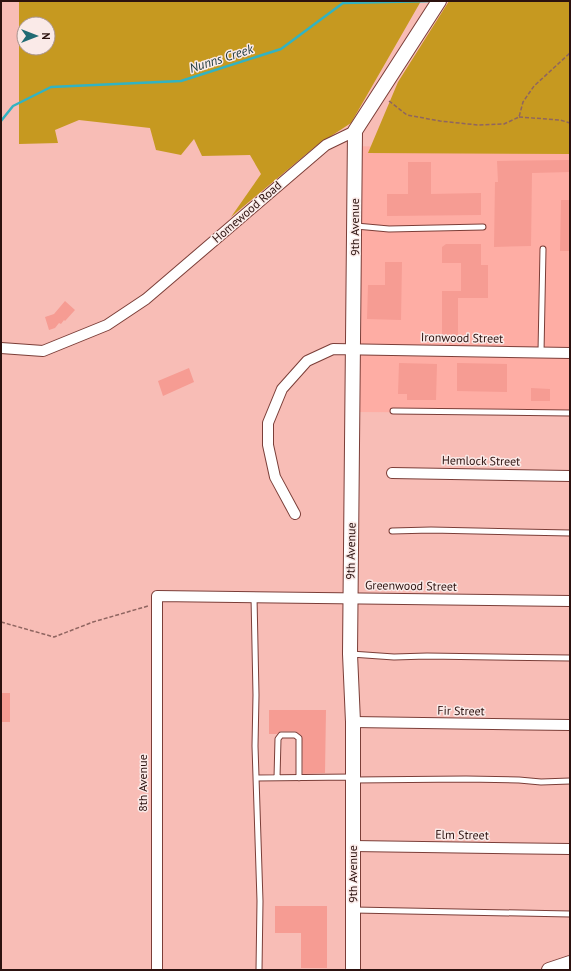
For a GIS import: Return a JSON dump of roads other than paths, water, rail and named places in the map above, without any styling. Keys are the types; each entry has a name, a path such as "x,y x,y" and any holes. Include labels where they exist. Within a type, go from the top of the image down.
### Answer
{"main road":[{"path":"355,131 439,1"},
{"name":"9th Avenue","path":"353,970 353,722 350,654 355,131"},
{"path":"548,970 570,963"}],"street":[{"name":"Homewood Road","path":"1,348 43,351 107,325 146,299 326,144 355,131"},
{"name":"Ironwood Street","path":"295,514 275,477 268,445 268,423 282,389 306,361 333,350 570,352"},
{"name":"Hemlock Street","path":"392,473 570,476"},
{"name":"Greenwood Street","path":"156,600 254,597 570,601"},
{"name":"8th Avenue","path":"156,600 156,970"},
{"name":"Fir Street","path":"353,722 570,725"},
{"name":"Elm Street","path":"353,846 570,849"}],"lane":[{"path":"355,226 389,229 483,228"},
{"path":"541,352 543,249"},
{"path":"393,411 570,413"},
{"path":"392,531 431,530 570,533"},
{"path":"254,597 256,778 260,900 259,970"},
{"path":"350,654 394,657 570,658"},
{"path":"277,778 278,739 281,735 295,735 299,738 299,778"},
{"path":"256,778 466,779 541,782 570,781"},
{"path":"353,910 570,914"}],"waterway":[{"name":"Nunns Creek","path":"1,121 13,106 51,87 181,81 281,49 343,3 433,1"}]}
